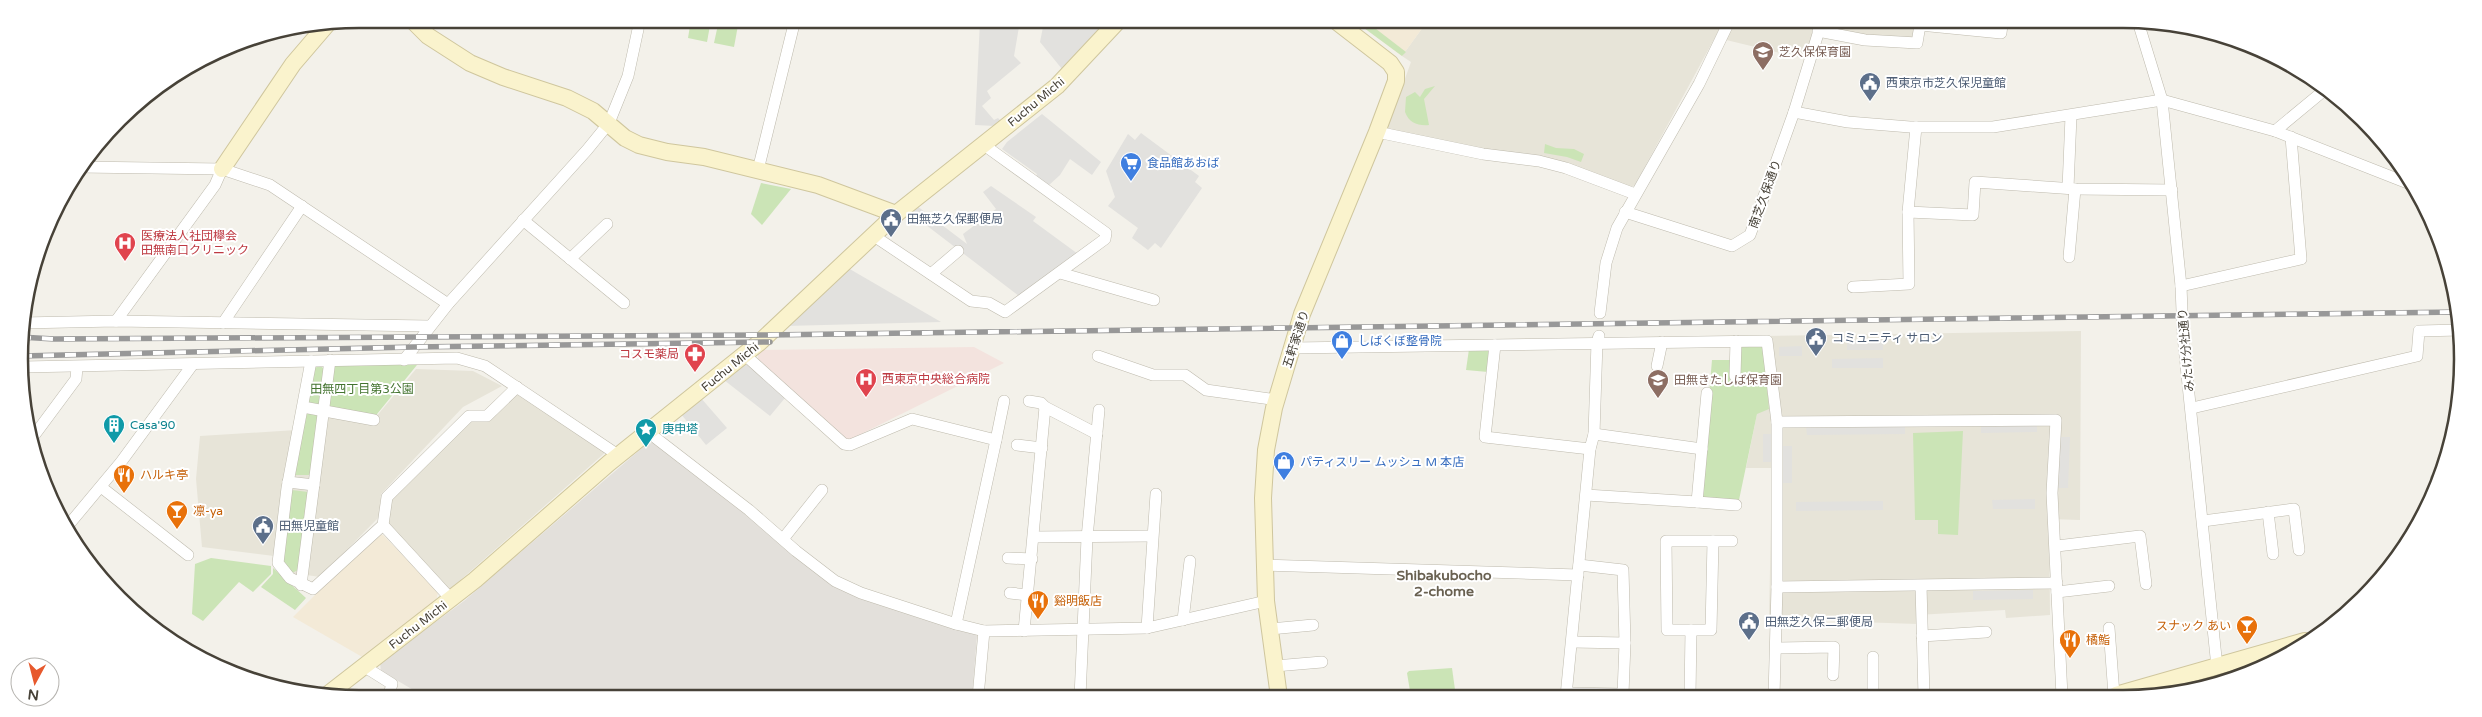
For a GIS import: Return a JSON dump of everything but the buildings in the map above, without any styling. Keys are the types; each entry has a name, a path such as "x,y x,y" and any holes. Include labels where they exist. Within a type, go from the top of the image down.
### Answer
{"street":[{"path":"420,28 428,36 470,63 503,77 567,98 593,111 625,138 639,145 667,152 704,157 818,185 896,214"},
{"path":"404,360 448,304 609,124 628,76 638,28"},
{"path":"758,170 793,28"},
{"name":"Fuchu Michi","path":"335,689 451,599 618,455 745,355 896,214 1057,86 1111,28"},
{"name":"五軒家通り","path":"1279,690 1266,602 1263,498 1265,454 1277,400 1302,314 1396,81 1396,72 1390,63 1345,28"},
{"path":"1600,313 1606,263 1617,228 1699,84 1726,28"},
{"path":"1820,28 1864,40 1917,42 1919,28"},
{"name":"南芝久保通り","path":"1625,212 1732,246 1750,235 1794,112 1820,28"},
{"path":"1950,28 2001,33 2002,28"},
{"name":"みたけ分社通り","path":"2140,28 2162,100 2181,286 2183,336 2192,408 2217,667"},
{"path":"116,321 215,185 222,169 293,64 323,29"},
{"path":"2275,131 2321,93"},
{"path":"1794,112 1848,122 1916,127 1993,127 2162,100 2275,131 2403,181"},
{"path":"2069,257 2072,188 2071,116"},
{"path":"1853,287 1909,284 1908,212 1916,127"},
{"path":"1377,132 1483,154 1539,161 1566,168 1635,194"},
{"path":"2181,286 2301,259 2291,137"},
{"path":"874,236 971,301 989,304 1005,312 1106,239 1106,233 984,145"},
{"path":"89,167 222,169 270,185 448,304"},
{"path":"1908,212 1972,215 1975,182 2072,188 2172,190"},
{"path":"224,323 302,206"},
{"path":"523,220 624,303"},
{"path":"570,259 607,224"},
{"path":"931,274 958,250"},
{"path":"1060,273 1154,300"},
{"path":"29,323 116,321 429,326"},
{"path":"2192,408 2418,356 2419,331 2453,330"},
{"path":"1293,348 1495,344 1598,339 1662,342 1766,341 1777,422 1777,587 1774,690"},
{"path":"1567,690 1573,642 1590,449 1594,434 1598,339"},
{"path":"1735,376 1736,341"},
{"path":"1658,366 1662,342"},
{"path":"1495,344 1485,437 1590,449"},
{"path":"745,355 844,444 850,445 912,419 996,440"},
{"path":"1098,356 1152,375 1185,374 1206,390 1277,400"},
{"path":"28,367 330,360 468,359 484,366 517,387 618,455"},
{"path":"301,585 330,360"},
{"path":"311,361 288,482 278,564 290,578 301,585 313,589 383,525 387,497 469,416 487,416 517,387"},
{"path":"71,522 100,487 193,364"},
{"path":"36,433 76,379 77,367"},
{"path":"1698,502 1707,393"},
{"path":"956,624 1004,401"},
{"path":"1029,401 1041,403 1045,407 1097,434"},
{"path":"303,407 374,420"},
{"path":"1024,631 1045,407"},
{"path":"1080,690 1086,538 1099,410"},
{"path":"1777,422 2056,420 2052,492 2057,546 2062,690"},
{"path":"648,432 749,510 835,581 861,593 956,624 984,631 1082,631 1147,628 1266,602"},
{"path":"1594,434 1702,449"},
{"path":"1017,445 1042,448"},
{"path":"288,482 314,485"},
{"path":"100,487 188,555"},
{"path":"783,539 822,490"},
{"path":"1147,628 1156,494"},
{"path":"1586,495 1736,505"},
{"path":"2203,521 2294,509 2299,550"},
{"path":"2268,512 2273,554"},
{"path":"383,525 451,599"},
{"path":"1034,537 1152,536"},
{"path":"2057,546 2140,536 2146,584"},
{"path":"1713,541 1711,630 1667,630 1666,541 1713,541 1732,541"},
{"path":"1008,558 1032,559"},
{"path":"1183,620 1190,562"},
{"path":"1265,565 1623,570 1625,643 1623,690"},
{"path":"1921,586 1924,690"},
{"path":"1777,587 2110,586"},
{"path":"1010,593 1028,595"},
{"path":"1270,629 1312,625"},
{"path":"2109,628 2121,690"},
{"path":"1690,690 1691,630"},
{"path":"979,690 984,631"},
{"path":"1922,636 1986,632"},
{"path":"1573,642 1625,643"},
{"path":"1776,648 1834,647 1833,675"},
{"path":"2142,689 2286,647"},
{"path":"1873,657 1873,690"},
{"path":"1275,666 1322,662"},
{"path":"365,667 392,684 390,690"}],"shaded area":[{"path":"980,28 1019,28 1014,56 1021,63 987,91 991,98 982,106 994,120 998,118 1001,121 995,126 975,125"},
{"path":"1043,28 1100,28 1062,69 1040,42"},
{"path":"1364,28 1422,28 1402,56"},
{"path":"1422,28 1920,28 1917,43 1819,32 1809,60 1718,38 1719,30 1635,185 1629,188 1389,131 1388,126 1411,62 1402,56"},
{"path":"1950,28 2002,28 2001,33"},
{"path":"1042,114 1101,162 1092,175 1070,159 1060,175 1048,186 1036,179 1037,174 1002,149 1007,142"},
{"path":"1141,133 1199,176 1195,182 1202,188 1161,248 1155,243 1148,250 1132,238 1138,228 1108,206 1115,197 1106,171 1128,134 1135,140"},
{"path":"991,186 1036,217 1033,221 1078,254 1019,296 909,212 917,206 967,244 963,234 996,209 983,192"},
{"path":"848,268 941,322 785,326"},
{"path":"2081,331 2080,520 2049,519 2050,615 2006,618 2005,610 1917,615 1917,624 1769,619 1772,468 1746,468 1757,414 1764,336"},
{"path":"1847,340 1883,340 1883,350 1847,350"},
{"path":"1802,346 1802,356 1779,356 1779,347"},
{"name":"西東京中央総合病院","path":"974,347 1004,363 847,441 758,359 758,352 761,350"},
{"path":"1883,358 1883,368 1832,368 1832,359"},
{"path":"742,365 750,365 785,398 770,416 724,380"},
{"path":"416,369 473,371 502,386 463,407 381,494 380,516 320,577 300,574 292,576 274,556 202,547 196,479 200,436 296,430 301,411 370,424"},
{"path":"513,391 607,451 448,591 386,524 390,498 469,417 487,417"},
{"path":"700,397 727,428 706,445 681,414"},
{"path":"1981,423 2037,423 2037,432 1981,433"},
{"path":"1905,425 1905,434 1807,435 1806,427"},
{"path":"1763,434 1772,434 1772,462 1763,462"},
{"path":"2060,437 2070,437 2068,488 2058,488"},
{"path":"655,441 830,583 973,632 977,636 973,690 413,690 381,671 380,663 464,601 642,448"},
{"path":"1783,446 1792,446 1792,483 1783,483"},
{"path":"2035,499 2035,509 1993,509 1992,500"},
{"path":"1883,501 1883,510 1796,511 1796,502"},
{"path":"375,535 383,535 438,592 436,602 364,658 293,617"},
{"path":"2033,590 2033,599 1973,600 1973,591"}],"green space":[{"path":"690,28 710,28 707,42 688,38"},
{"path":"717,28 738,28 734,47 714,43"},
{"path":"1364,28 1375,28 1406,52 1402,56"},
{"path":"1435,86 1424,99 1429,125 1414,123 1405,112 1406,97 1415,92 1420,97 1425,89"},
{"path":"1545,144 1556,148 1574,149 1584,154 1581,162 1567,157 1544,153"},
{"path":"761,183 791,189 762,225 751,214"},
{"path":"1738,343 1764,344 1769,409 1757,414 1739,500 1700,498 1712,360 1738,360"},
{"path":"1469,349 1488,349 1490,352 1488,372 1466,370"},
{"name":"田無四丁目第3公園","path":"421,360 373,419 327,410 334,361"},
{"path":"320,366 325,369 320,404 313,406 307,401 314,368"},
{"path":"307,413 319,416 310,475 294,475"},
{"path":"1963,431 1958,535 1938,534 1938,520 1915,520 1913,433"},
{"path":"292,490 308,492 298,570 292,573 283,562"},
{"path":"211,558 271,566 271,574 253,592 239,582 203,621 192,614 195,564"},
{"path":"273,568 306,598 295,610 261,587 273,574"},
{"path":"1452,668 1455,690 1410,690 1407,673 1409,671"}],"railway":[{"path":"28,337 54,339 768,335 2451,312"},
{"path":"28,356 413,347 770,342"}],"place":[{"name":"芝久保保育園","path":"1763,71"},
{"name":"西東京市芝久保児童館","path":"1870,102"},
{"name":"食品館あおば","path":"1131,182"},
{"name":"田無芝久保郵便局","path":"891,238"},
{"name":"医療法人社団欅会 田無南口クリニック","path":"125,262"},
{"name":"コミュニティ サロン","path":"1816,357"},
{"name":"しばくぼ整骨院","path":"1342,360"},
{"name":"コスモ薬局","path":"695,373"},
{"name":"西東京中央総合病院","path":"866,398"},
{"name":"田無きたしば保育園","path":"1658,399"},
{"name":"Casa'90","path":"114,444"},
{"name":"庚申塔","path":"646,448"},
{"name":"パティスリー ムッシュ M 本店","path":"1284,481"},
{"name":"ハルキ亭","path":"124,494"},
{"name":"凛-ya","path":"177,530"},
{"name":"田無児童館","path":"263,545"},
{"name":"谿明飯店","path":"1038,620"},
{"name":"田無芝久保二郵便局","path":"1749,641"},
{"name":"スナック あい","path":"2247,645"},
{"name":"橘鮨","path":"2070,659"}],"district":[{"name":"Shibakubocho 2-chome","path":"1444,584"}]}
